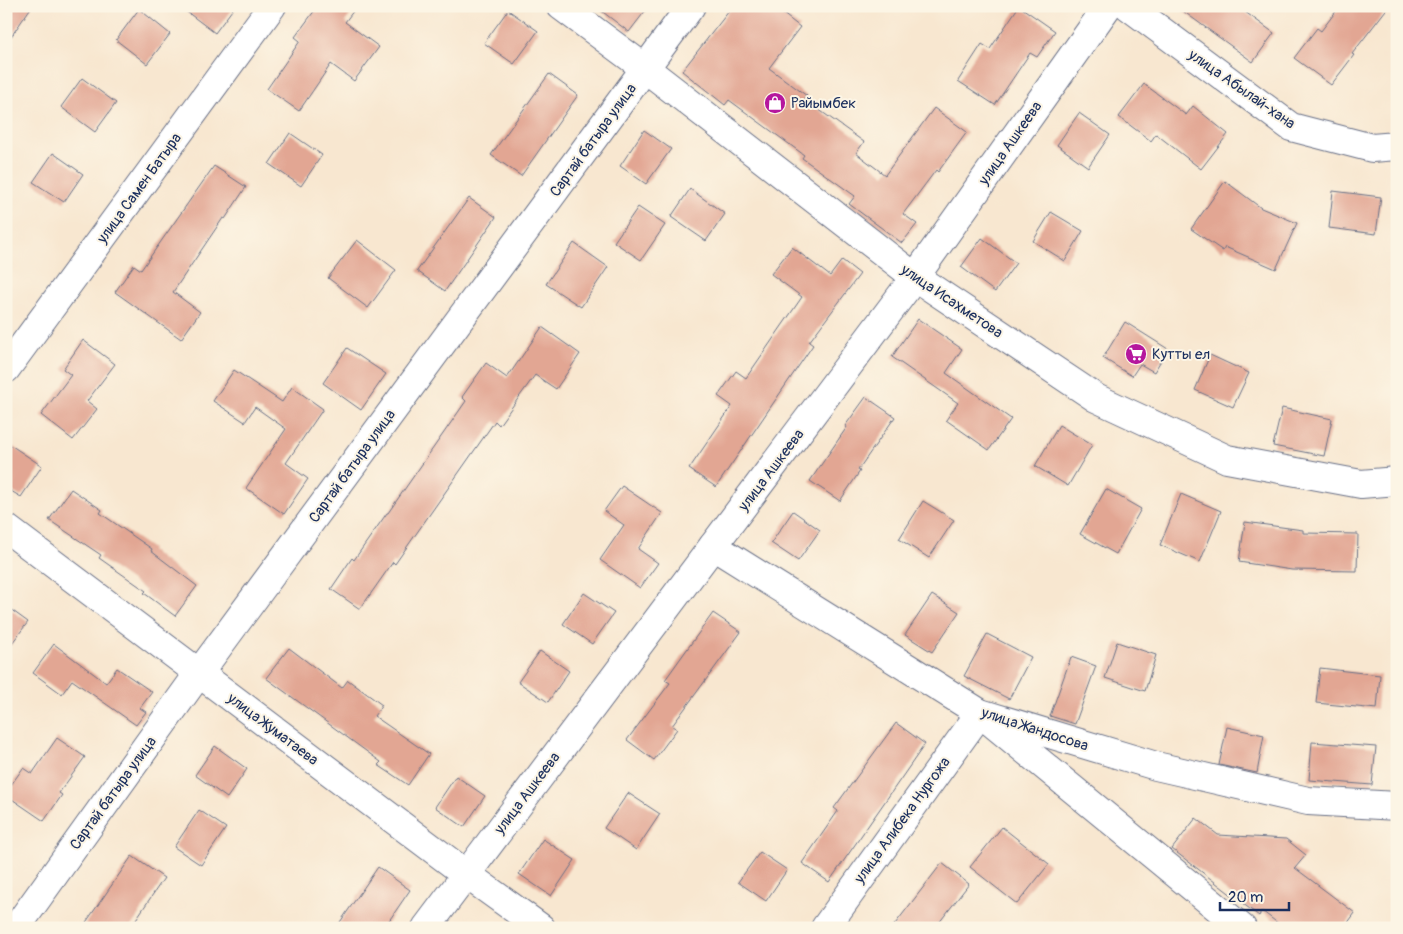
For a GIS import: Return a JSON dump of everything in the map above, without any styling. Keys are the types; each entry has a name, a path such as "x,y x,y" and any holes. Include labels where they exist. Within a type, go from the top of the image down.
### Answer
{"street":[{"name":"улица Самен Батыра","path":"6,369 272,6"},
{"name":"улица Исахметова","path":"561,6 646,69 916,277 1096,398 1227,459 1361,484 1397,481"},
{"name":"Сартай батыра улица","path":"16,928 199,673 691,6"},
{"name":"улица Ашкеева","path":"426,928 916,277 1108,6"},
{"name":"улица Абылай-хана","path":"1128,6 1291,128 1372,148 1397,146"},
{"name":"улица Жуматаева","path":"6,528 466,874 541,928"},
{"name":"улица Жандосова","path":"713,546 980,713 1156,766 1299,799 1397,806"},
{"name":"улица Алибека Нургожа","path":"825,928 980,713"},
{"path":"980,713 1242,928"}],"building":[{"path":"6,6 32,6 6,44"},
{"path":"179,6 235,6 215,33"},
{"path":"318,6 357,6 345,22 379,47 354,81 331,64 299,111 267,89 300,41 295,37"},
{"path":"595,6 649,6 629,32"},
{"path":"733,6 773,6 800,27 769,68 807,96 804,99 864,142 856,153 885,175 934,108 967,132 938,172 936,170 903,214 917,224 902,243 849,204 855,196 802,158 804,155 729,100 725,105 682,71"},
{"path":"1019,6 1055,31 1037,57 1030,53 995,105 958,81 982,44 990,49"},
{"path":"1176,6 1237,6 1274,33 1253,62"},
{"path":"1340,6 1389,6 1331,85 1294,58 1317,28 1321,31"},
{"path":"139,9 170,34 147,64 116,40"},
{"path":"508,10 538,31 514,64 484,43"},
{"path":"549,74 578,95 521,176 491,155"},
{"path":"82,78 116,103 95,132 61,107"},
{"path":"1144,84 1186,115 1193,106 1228,134 1201,169 1156,134 1151,141 1119,117"},
{"path":"1079,113 1110,135 1088,167 1057,145"},
{"path":"644,130 671,149 646,184 620,166"},
{"path":"290,133 322,155 301,186 269,164"},
{"path":"53,153 83,174 64,202 33,182"},
{"path":"214,166 246,187 173,292 200,312 181,339 115,292 134,265 141,270"},
{"path":"1225,181 1261,208 1297,223 1276,269 1225,247 1223,251 1191,229"},
{"path":"690,189 725,214 706,241 671,217"},
{"path":"1333,191 1381,197 1376,234 1329,228"},
{"path":"469,198 496,217 445,291 417,271"},
{"path":"638,207 665,225 641,260 614,242"},
{"path":"1051,212 1083,231 1065,261 1033,241"},
{"path":"982,238 1016,263 995,292 961,267"},
{"path":"357,240 396,270 368,308 328,278"},
{"path":"574,243 608,267 581,307 546,284"},
{"path":"792,247 830,276 842,260 860,274 809,342 813,345 716,487 689,469 732,406 718,396 736,371 746,378 802,297 771,274"},
{"path":"918,319 962,349 946,373 1011,419 989,450 946,420 958,403 892,357"},
{"name":"Кутты ел","path":"1125,322 1168,349 1154,372 1140,364 1132,376 1103,358"},
{"path":"542,327 580,354 556,389 535,375 499,425 495,421 395,564 393,562 360,609 331,589 352,558 354,560 388,513 466,401 462,397 486,363 507,378"},
{"path":"83,340 115,364 87,401 97,409 73,440 41,415 71,375 63,369"},
{"path":"347,348 386,374 361,410 323,383"},
{"path":"1210,355 1249,373 1233,407 1195,390"},
{"path":"234,370 282,402 292,387 323,409 286,463 308,479 284,514 246,488 286,429 255,407 245,422 213,401"},
{"path":"866,397 895,417 858,470 860,471 840,501 810,481"},
{"path":"1282,408 1332,419 1324,456 1273,446"},
{"path":"1059,425 1092,445 1068,486 1035,466"},
{"path":"6,442 42,466 21,497 6,488"},
{"path":"622,486 662,513 638,549 658,563 640,588 600,560 624,525 604,511"},
{"path":"71,489 102,510 100,513 152,549 151,551 197,586 175,616 144,593 146,591 99,558 101,555 49,520"},
{"path":"1106,489 1141,509 1116,554 1080,534"},
{"path":"1181,494 1221,511 1200,562 1160,545"},
{"path":"923,501 954,520 929,558 899,539"},
{"path":"793,511 820,530 798,561 771,543"},
{"path":"1245,522 1303,530 1303,533 1358,534 1357,571 1292,570 1239,562"},
{"path":"584,593 614,613 592,644 563,624"},
{"path":"932,595 959,612 932,652 905,635"},
{"path":"6,606 28,622 6,651"},
{"path":"713,613 741,632 672,726 677,729 654,760 627,740 670,683 665,680"},
{"path":"987,634 1031,657 1009,699 964,676"},
{"path":"1117,642 1156,655 1145,691 1105,678"},
{"path":"54,644 106,683 117,668 152,692 140,708 146,712 136,725 72,680 62,694 33,673"},
{"path":"289,648 342,688 348,680 382,705 374,716 429,754 408,785 378,765 381,762 266,678"},
{"path":"540,651 569,671 548,702 518,682"},
{"path":"1071,657 1096,666 1075,724 1050,716"},
{"path":"1320,668 1380,675 1377,709 1316,703"},
{"path":"896,723 925,744 829,882 802,863 838,811 834,808"},
{"path":"1227,727 1264,735 1257,773 1219,765"},
{"path":"57,738 85,757 59,793 62,795 44,821 6,795 6,792 23,768 32,774"},
{"path":"1312,742 1376,747 1372,785 1309,780"},
{"path":"215,746 247,769 227,798 195,775"},
{"path":"456,776 485,796 464,827 435,807"},
{"path":"628,793 660,814 636,850 604,828"},
{"path":"199,810 226,828 201,865 174,847"},
{"path":"1196,818 1218,835 1286,839 1306,855 1295,868 1355,913 1344,928 1284,928 1262,911 1259,916 1172,849"},
{"path":"1002,827 1049,864 1017,904 970,867"},
{"path":"543,839 575,860 551,896 519,874"},
{"path":"760,852 787,870 766,901 738,882"},
{"path":"132,856 164,878 130,928 82,928"},
{"path":"942,863 969,884 935,928 892,928"},
{"path":"378,867 410,890 384,928 336,928"}],"place":[{"name":"Райымбек","path":"775,103"},
{"name":"Кутты ел","path":"1136,354"}]}
